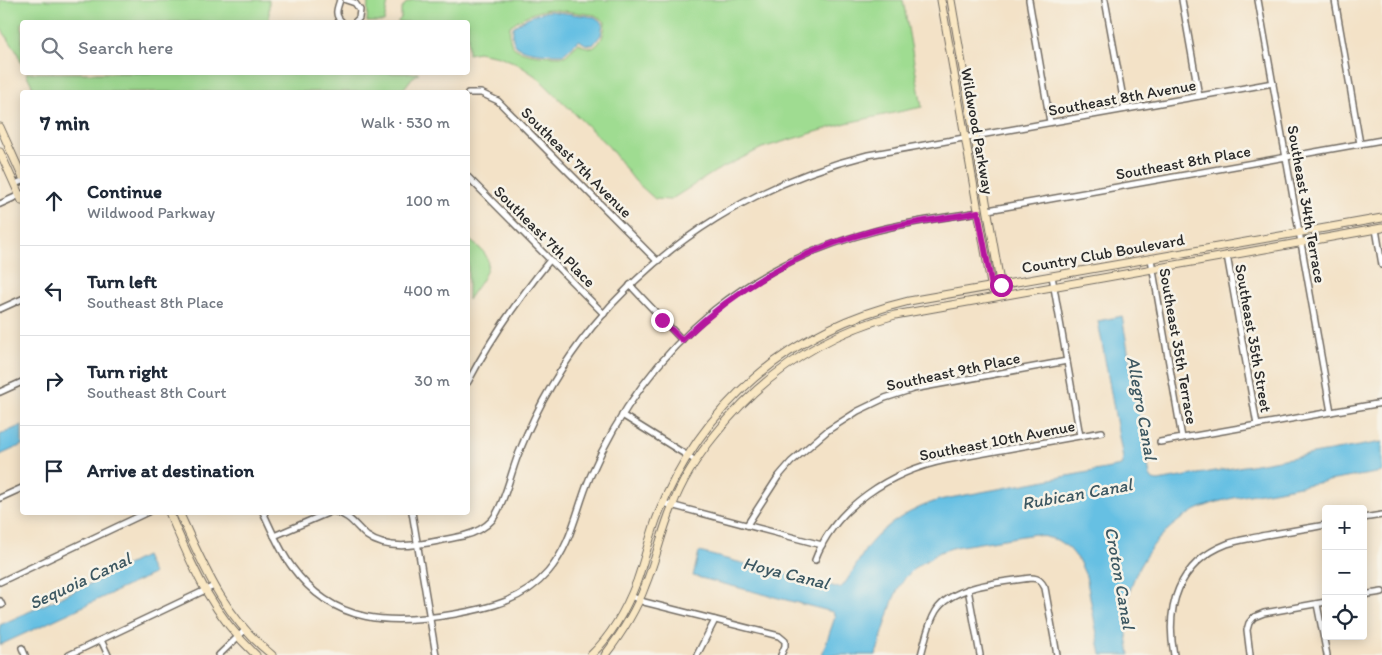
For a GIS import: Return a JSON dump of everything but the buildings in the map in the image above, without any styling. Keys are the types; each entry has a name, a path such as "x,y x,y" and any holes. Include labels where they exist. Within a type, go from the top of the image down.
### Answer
{"main road":[{"name":"Wildwood Parkway","path":"941,0 993,297"},
{"name":"Wildwood Parkway","path":"951,0 1003,295"},
{"path":"0,127 20,172"},
{"path":"0,152 20,193"},
{"path":"978,212 988,210"},
{"name":"Country Club Boulevard","path":"591,655 610,632 631,596 663,503 687,455 711,422 740,390 776,360 811,338 848,320 894,305 1382,218"},
{"name":"Country Club Boulevard","path":"605,655 640,600 672,506 683,482 696,461 731,414 746,399 779,370 812,349 848,331 881,319 931,308 1379,229"},
{"path":"169,515 204,591 238,637 256,655"},
{"path":"180,515 214,586 230,613 272,655"}],"street":[{"path":"339,20 336,12 340,0"},
{"path":"346,0 355,3 360,10 357,20"},
{"path":"1029,0 1050,122"},
{"path":"1105,0 1125,109"},
{"path":"1182,0 1200,96"},
{"name":"Southeast 34th Terrace","path":"1258,0 1331,412"},
{"path":"1335,0 1360,144"},
{"name":"Southeast 8th Avenue","path":"965,137 1273,83"},
{"name":"Southeast 7th Avenue","path":"470,93 487,94 498,101 657,261"},
{"path":"342,515 349,518 368,537 377,542 397,546 473,534 487,526 497,512 536,414 565,364 604,314 630,285 657,261 685,239 726,212 769,188 824,167 868,155 965,137"},
{"name":"Southeast 8th Place","path":"988,210 1382,140"},
{"name":"Southeast 7th Place","path":"470,179 604,314"},
{"path":"15,184 20,181"},
{"path":"0,204 20,198"},
{"path":"264,515 285,558 298,575 314,591 336,606 351,612 379,620 397,621 430,618 497,605 525,592 544,576 555,562 567,543 584,492 598,459 622,415 651,375 682,340 731,298 771,272 807,254 872,231 978,212"},
{"path":"1379,229 1382,265"},
{"name":"Southeast 35th Street","path":"1227,255 1257,425"},
{"name":"Southeast 35th Terrace","path":"1151,259 1182,438"},
{"path":"470,378 493,336 550,260"},
{"path":"1052,276 1080,436"},
{"path":"630,285 682,340"},
{"path":"0,309 20,299"},
{"name":"Southeast 9th Place","path":"747,525 778,477 791,462 827,430 858,410 885,398 913,389 1067,361"},
{"path":"0,392 20,383"},
{"path":"1160,442 1382,403"},
{"path":"622,415 696,461"},
{"name":"Southeast 10th Avenue","path":"815,560 822,545 835,526 856,504 880,486 912,469 946,460 1102,432"},
{"path":"0,498 20,489"},
{"path":"663,503 822,545"},
{"path":"0,582 142,515"},
{"path":"274,536 323,515"},
{"path":"412,515 436,655"},
{"path":"1367,517 1382,515"},
{"path":"1174,655 1171,633 1172,607 1180,586 1188,573 1205,556 1232,542 1322,526"},
{"path":"921,655 933,617 937,609 949,597 968,589 1037,578 1045,588 1057,655"},
{"path":"68,655 214,586"},
{"path":"968,589 980,655"},
{"path":"1367,594 1382,592"},
{"path":"631,596 778,636 785,641 781,655"},
{"path":"1250,655 1247,630 1251,620 1261,614 1322,603"},
{"path":"1317,604 1327,655"},
{"path":"697,655 715,620"},
{"path":"219,655 245,630"},
{"path":"101,640 108,655"},
{"path":"22,648 25,655"}],"green space":[{"path":"0,0 269,0 269,20 20,20 20,60 0,27"},
{"path":"368,0 391,0 388,2 384,20 367,20"},
{"path":"413,0 903,0 922,107 846,123 762,148 716,171 670,200 655,199 635,181 609,147 537,77 516,63 499,56 478,52 470,54 470,20 399,20 401,18 401,10 406,3","holes":["549,9 595,15 605,22 599,43 593,48 579,43 565,56 526,53 519,51 511,43 510,26 533,13"]},
{"path":"27,75 416,75 403,90 34,90"},
{"path":"470,241 485,254 488,265 483,278 470,297"}],"water":[{"path":"549,11 595,17 603,23 601,35 593,45 585,44 579,40 564,54 537,53 517,47 513,41 513,27 530,17"},
{"path":"1122,316 1150,476 1153,480 1158,481 1382,442 1382,472 1220,501 1187,515 1173,525 1149,552 1139,567 1132,583 1126,617 1130,655 1101,655 1086,576 1078,559 1069,548 1057,540 1035,534 955,547 940,552 916,567 905,578 893,600 876,655 822,655 835,617 833,612 693,576 699,552 840,588 875,538 891,524 919,508 939,500 1121,466 1123,459 1098,321"},
{"path":"20,426 20,446 0,455 0,435"},
{"path":"145,556 153,574 0,645 0,625 94,582"}],"route":[{"path":"662,320 682,340 715,310 754,282 807,254 872,231 978,212 992,287 1001,285"}],"water label":[{"name":"Allegro Canal","path":"1142,408"},
{"name":"Rubican Canal","path":"1077,494"},
{"name":"Hoya Canal","path":"786,573"},
{"name":"Croton Canal","path":"1120,578"},
{"name":"Sequoia Canal","path":"80,581"}]}
